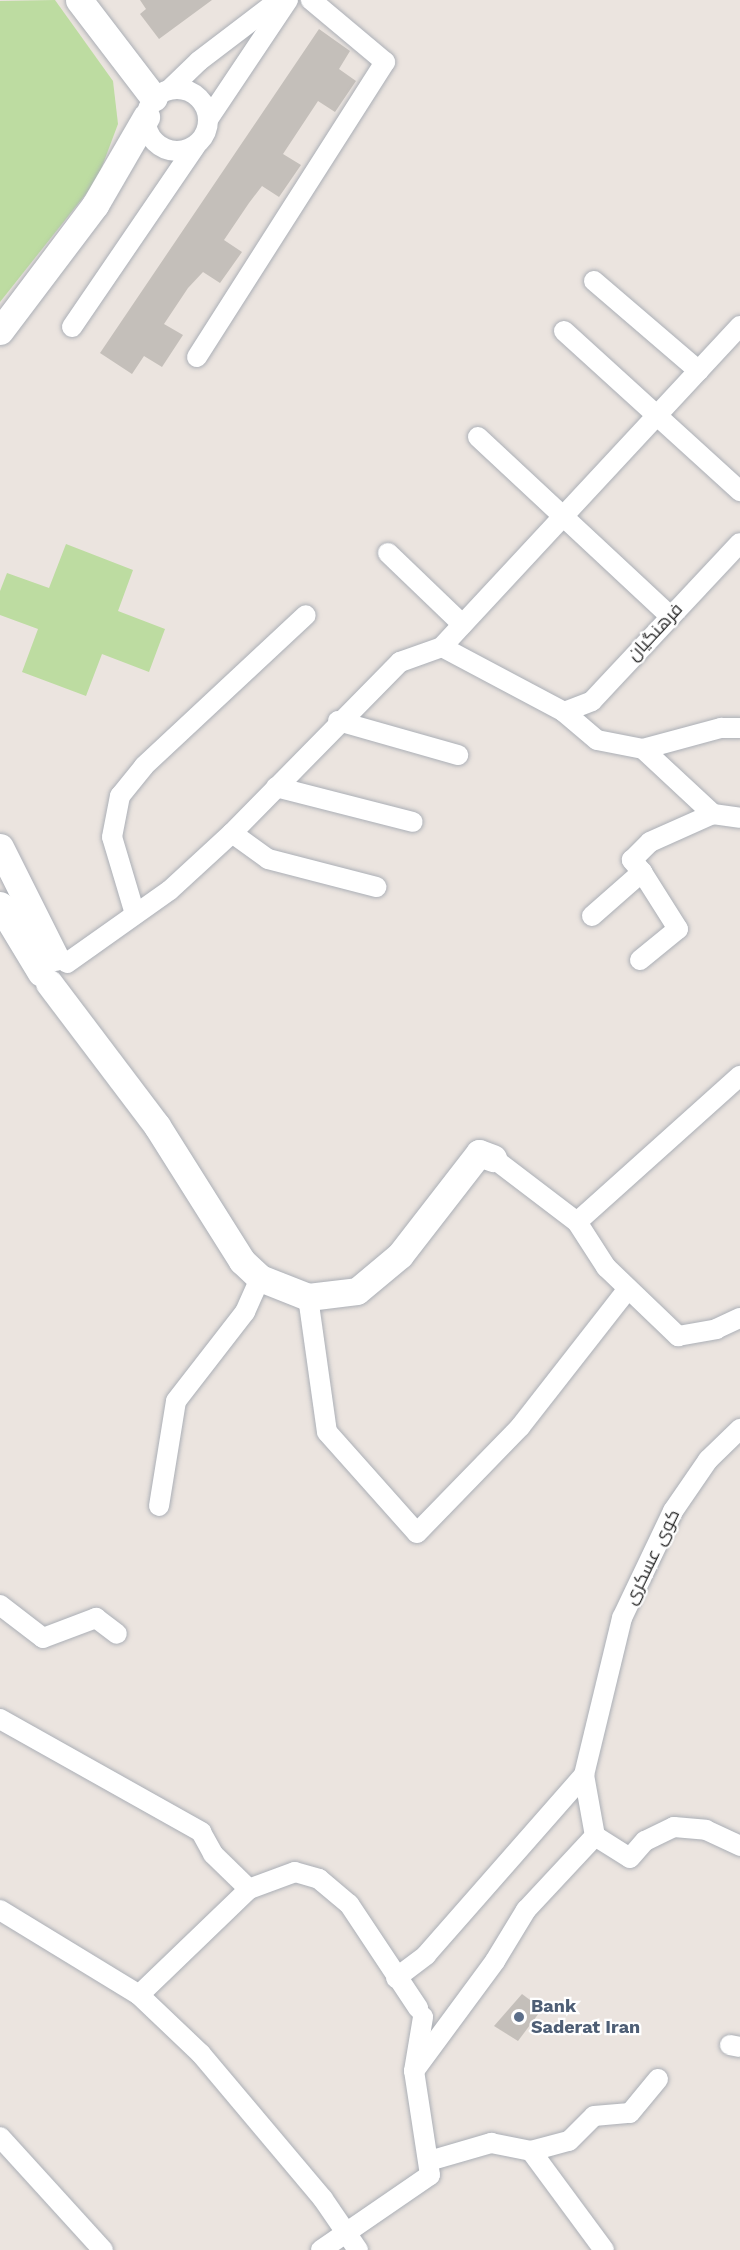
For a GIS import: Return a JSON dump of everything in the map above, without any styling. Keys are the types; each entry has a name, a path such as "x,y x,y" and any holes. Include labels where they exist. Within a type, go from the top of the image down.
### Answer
{"main road":[{"path":"0,331 94,205 157,101 89,4"},
{"path":"0,847 56,970"},
{"path":"0,904 56,970 242,1261 260,1278 308,1297 357,1291 400,1255 478,1153 493,1158"}],"street":[{"path":"196,145 181,151 165,148 151,137 157,101 199,61 279,0"},
{"path":"72,327 196,145 209,118 288,0"},
{"path":"197,357 386,62 311,0"},
{"path":"157,101 196,94 209,118"},
{"path":"594,281 699,371"},
{"path":"56,970 170,890 232,834 338,721 400,662 441,647 740,326"},
{"path":"564,331 659,413 740,491"},
{"path":"478,437 670,616"},
{"name":"فرهنگیان","path":"564,712 592,701 740,543"},
{"path":"388,553 462,624"},
{"path":"135,914 112,837 120,796 144,766 306,615"},
{"path":"441,647 564,712 597,740 643,749 721,728 740,728"},
{"path":"338,721 458,755"},
{"path":"643,749 713,814"},
{"path":"276,787 413,822"},
{"path":"640,960 678,929 632,860 650,842 713,814 740,818"},
{"path":"232,834 268,859 376,887"},
{"path":"592,916 642,872"},
{"path":"577,1222 740,1076"},
{"path":"493,1158 577,1222 606,1267 627,1290 678,1336 716,1329 740,1318"},
{"path":"159,1506 176,1401 244,1312 260,1278"},
{"path":"308,1297 327,1432 417,1533 520,1427 627,1290"},
{"name":"کوی عسکری","path":"584,1775 622,1618 638,1576 672,1511 708,1460 740,1429"},
{"path":"0,1605 43,1638 96,1618 117,1634"},
{"path":"0,1719 201,1832 213,1854 249,1889"},
{"path":"584,1775 595,1836 630,1858 645,1841 674,1827 706,1830 740,1846"},
{"path":"396,1978 426,1955 584,1775"},
{"path":"414,2071 495,1961 526,1910 595,1836"},
{"path":"139,1995 249,1889 295,1872 319,1880 349,1904 421,2013 414,2071 430,2175 321,2250"},
{"path":"0,1911 139,1995 201,2054 347,2230 358,2250"},
{"path":"429,2162 491,2144 531,2151 569,2141 594,2116 630,2113 658,2079"},
{"path":"0,2138 103,2250"},
{"path":"531,2151 604,2250"}],"green space":[{"path":"55,0 113,81 118,124 97,180 0,302 0,1"},
{"path":"66,544 133,570 118,611 165,629 149,672 102,654 86,696 22,672 38,629 0,615 0,591 7,573 49,588"}],"building":[{"path":"140,0 212,0 159,39 140,14 146,9"},
{"path":"319,29 350,51 339,69 356,81 335,112 318,101 283,154 301,165 279,197 262,186 224,240 242,252 220,283 203,272 188,288 164,324 183,335 162,367 144,356 132,374 100,353"},
{"name":"Bank Saderat Iran","path":"522,1994 542,2009 518,2041 494,2026"}],"place":[{"name":"Bank Saderat Iran","path":"519,2017"}]}
